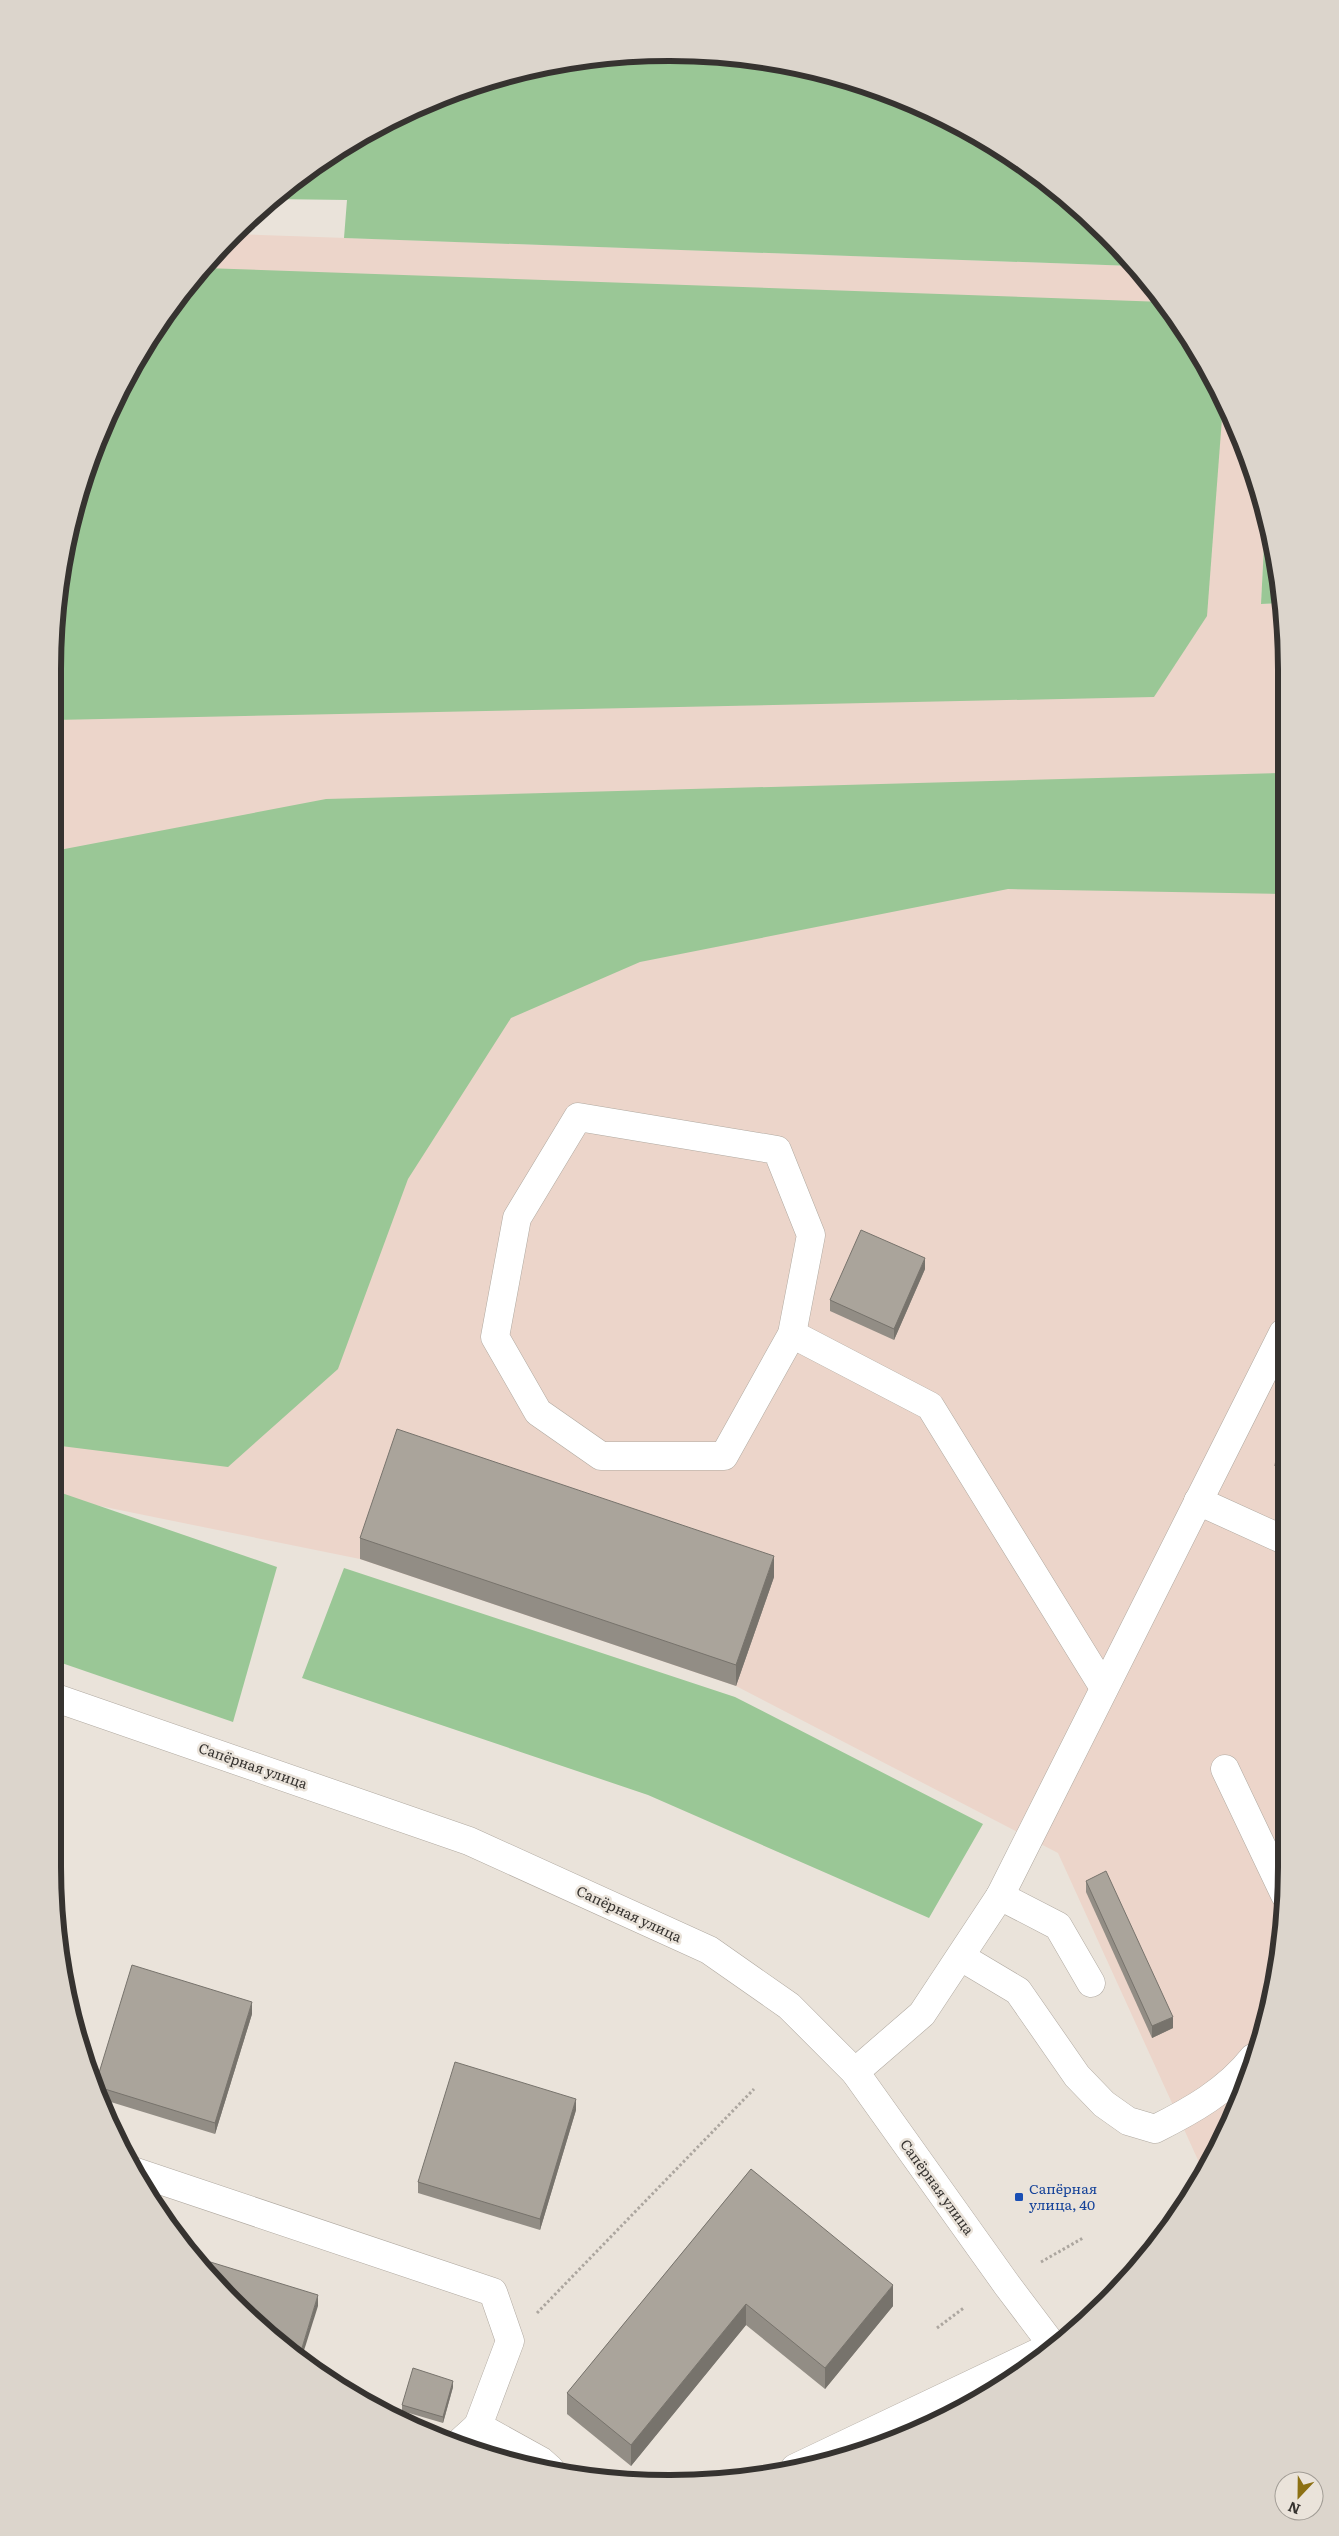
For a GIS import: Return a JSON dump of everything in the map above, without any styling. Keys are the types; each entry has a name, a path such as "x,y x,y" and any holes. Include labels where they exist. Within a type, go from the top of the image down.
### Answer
{"street":[{"path":"578,1117 777,1150 811,1235 792,1334 724,1456 601,1456 538,1412 495,1337 517,1218 578,1117"},
{"path":"792,1334 930,1406 1104,1688"},
{"path":"854,2072 922,2014 1000,1896 1278,1346"},
{"path":"1198,1502 1278,1537"},
{"name":"Сапёрная улица","path":"61,1700 469,1841 708,1950 789,2006 854,2072 1007,2285 1051,2341"},
{"path":"1224,1769 1277,1878"},
{"path":"1000,1896 1058,1926 1090,1983"},
{"path":"961,1957 1018,1991 1077,2076 1104,2104 1128,2121 1155,2129 1197,2108 1240,2074"},
{"path":"150,2183 494,2292 510,2341 478,2426 464,2438"},
{"path":"822,2455 1028,2357"},
{"path":"478,2426 537,2460"}],"path":[{"path":"510,2341 754,2089"},
{"path":"1041,2262 1083,2238"},
{"path":"937,2328 965,2307"}],"shaded area":[{"path":"244,234 1125,266 1152,299 1196,365 1215,400 1231,437 1257,512 1264,543 1261,604 1274,603 1278,670 1278,1866 1276,1906 1273,1946 1257,2024 1231,2099 1215,2136 1200,2164 1058,1853 736,1686 360,1559 90,1504 61,1494 61,670 66,590 82,512 94,474 124,400 164,332 212,268"}],"green space":[{"path":"670,61 749,66 827,82 865,94 939,124 974,143 1040,187 1071,212 1125,266 344,238 347,200 284,199 332,164 400,124 474,94 512,82 590,66 630,63"},
{"path":"212,268 1154,302 1196,365 1222,416 1207,616 1154,697 61,720 61,670 66,590 82,512 94,474 124,400 143,365 187,299"},
{"path":"1264,543 1274,603 1261,604"},
{"path":"1278,773 1278,894 1008,889 640,962 511,1018 408,1179 338,1369 228,1467 61,1446 61,850 326,799"},
{"path":"61,1493 277,1567 233,1722 61,1663"},
{"path":"344,1568 735,1697 983,1824 929,1918 648,1795 302,1678"}],"building":[{"path":"861,1230 925,1258 894,1329 830,1300"},
{"path":"397,1429 774,1556 736,1665 360,1538"},
{"path":"1278,1443 1278,1466 1275,1466"},
{"path":"1106,1871 1173,2017 1152,2026 1086,1881"},
{"path":"132,1965 252,2002 215,2123 104,2089 99,2074"},
{"path":"455,2062 576,2099 540,2219 418,2182"},
{"path":"751,2169 893,2285 825,2368 746,2304 631,2445 567,2393"},
{"path":"206,2261 318,2295 301,2351 268,2324 239,2297"},
{"path":"413,2368 453,2381 443,2417 402,2405"}],"place":[{"name":"Сапёрная улица, 40","path":"1019,2197"}]}
